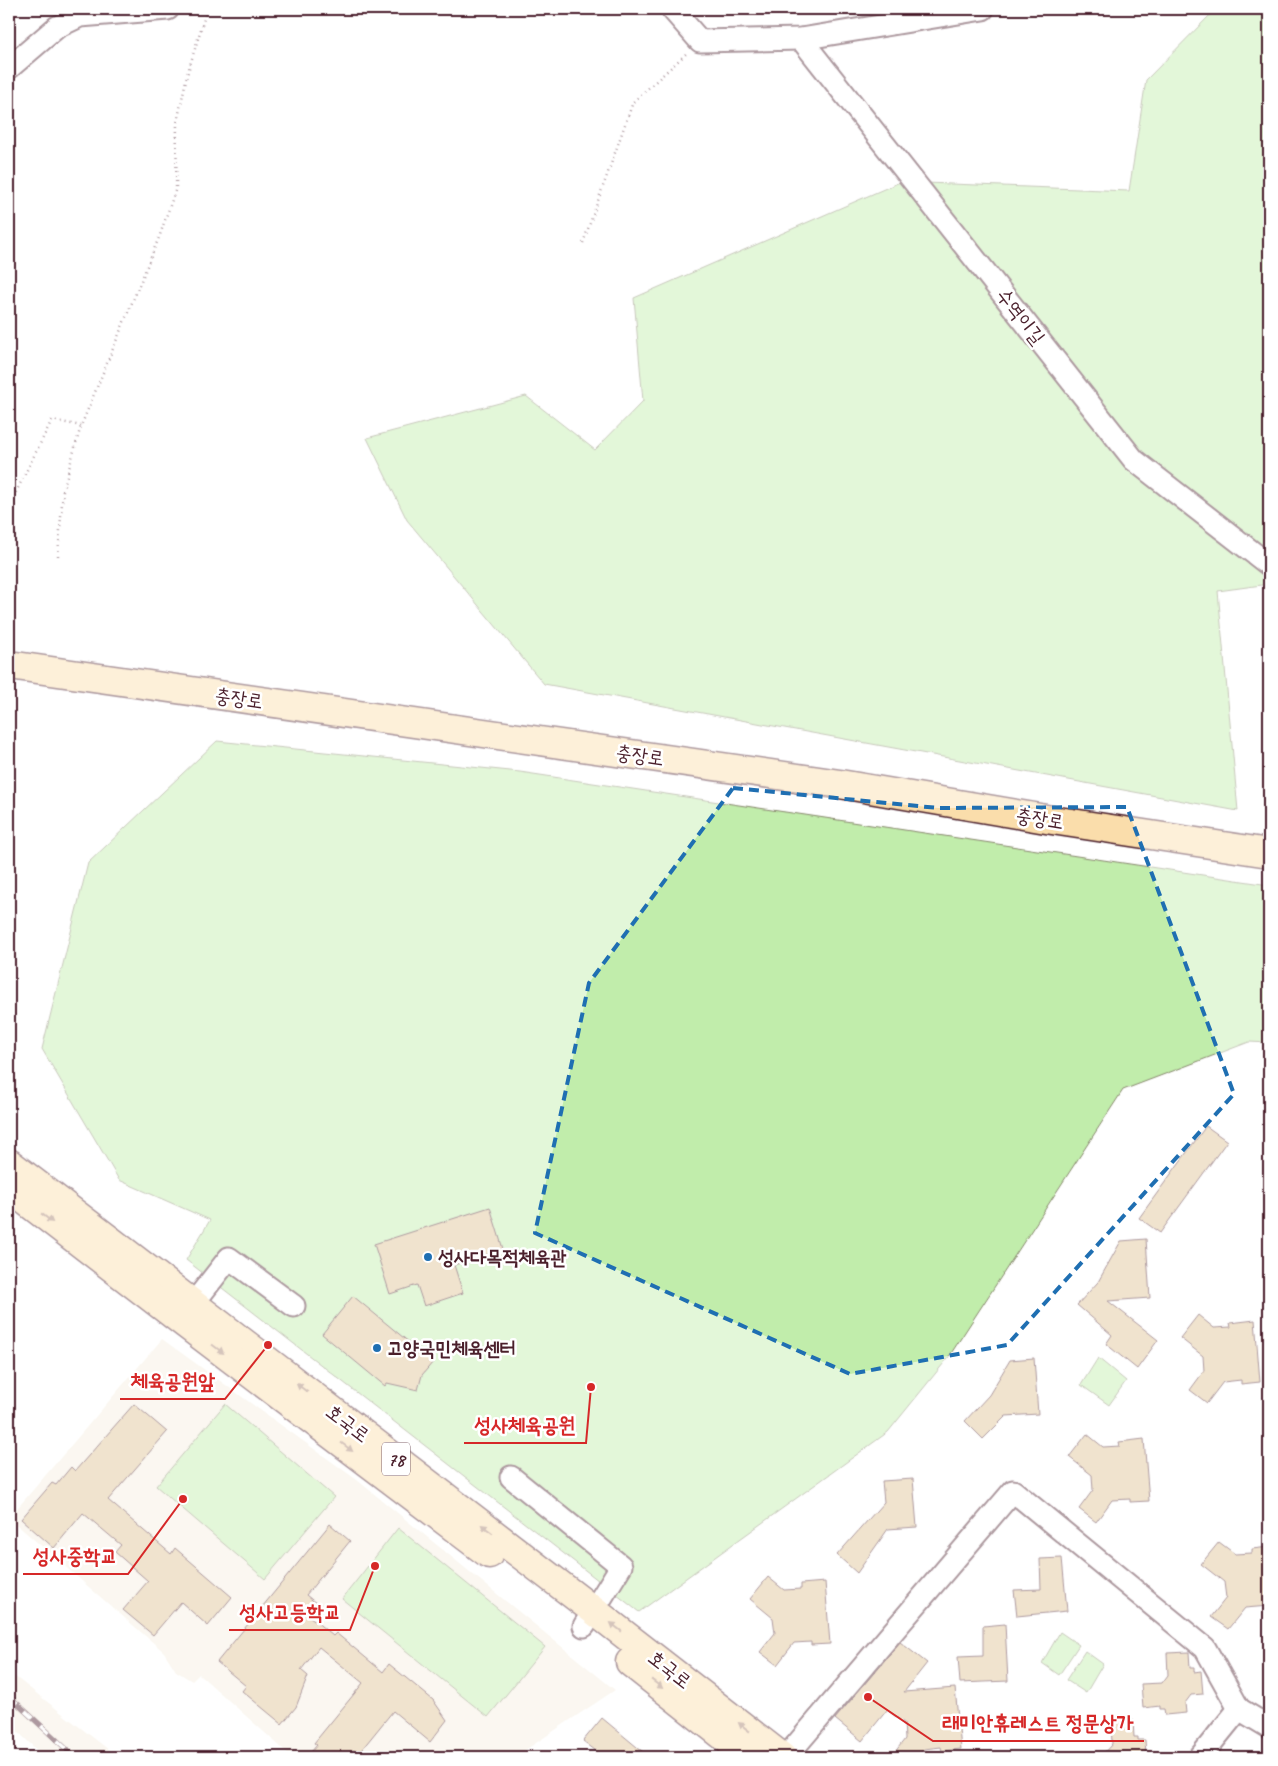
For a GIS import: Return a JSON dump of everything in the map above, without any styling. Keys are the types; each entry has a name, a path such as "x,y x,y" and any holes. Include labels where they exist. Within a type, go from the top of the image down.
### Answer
{"main road":[{"name":"충장로","path":"9,665 840,784 1052,820 1269,853"},
{"name":"호국로","path":"9,1163 188,1314"},
{"name":"호국로","path":"9,1188 188,1314 588,1618 784,1757"},
{"name":"호국로","path":"588,1618 750,1757"}],"street":[{"path":"9,68 57,27 80,16 168,9"},
{"path":"672,9 700,41 801,39 984,9"},
{"name":"수역이길","path":"801,39 1134,460 1269,565"},
{"path":"188,1314 229,1258 294,1306"},
{"path":"511,1478 621,1566 588,1618"},
{"path":"784,1757 1013,1491 1205,1648 1239,1709 1269,1726"},
{"path":"1200,1757 1239,1709"}],"path":[{"path":"58,556 63,490 81,426 160,235 176,188 177,123 187,75 207,9"},
{"path":"583,243 633,102 700,41"},
{"path":"9,506 52,420 81,426"}],"highlighted area":[{"path":"733,788 938,808 1127,807 1234,1094 1007,1345 850,1374 535,1233 589,983"}],"shaded area":[{"path":"162,1339 357,1480 615,1690 515,1757 292,1757 199,1674 192,1681 176,1671 164,1652 9,1518"},
{"path":"9,1672 118,1757 44,1757 9,1723"}],"green space":[{"path":"1216,9 1269,9 1269,584 1218,591 1238,811 544,684 407,520 367,438 526,396 595,450 643,401 634,298 900,182 1129,191 1146,80"},
{"path":"217,741 520,772 1269,885 1269,1043 1249,1042 1123,1090 948,1358 888,1432 639,1612 186,1260 210,1220 119,1180 42,1049 88,863"},
{"path":"1098,1358 1126,1381 1109,1405 1081,1385"},
{"path":"225,1404 334,1497 265,1579 156,1486"},
{"path":"398,1528 545,1647 488,1717 342,1599"},
{"path":"1060,1632 1079,1645 1059,1675 1042,1663"},
{"path":"1085,1651 1103,1664 1086,1693 1066,1680"}],"building":[{"path":"1206,1126 1227,1141 1160,1233 1139,1218"},
{"name":"성사다목적체육관","path":"490,1207 503,1249 454,1265 463,1293 424,1306 417,1285 390,1294 374,1244"},
{"path":"1146,1239 1150,1298 1108,1301 1158,1340 1137,1369 1106,1344 1112,1335 1077,1305 1098,1282 1121,1241"},
{"name":"고양국민체육센터","path":"353,1296 433,1362 422,1375 418,1390 387,1383 385,1386 322,1334"},
{"path":"1198,1315 1214,1328 1231,1327 1230,1323 1255,1320 1260,1382 1241,1384 1241,1380 1223,1382 1207,1403 1190,1390 1204,1371 1203,1356 1180,1338"},
{"path":"1034,1358 1038,1414 1006,1416 983,1439 965,1421 989,1395 1010,1360"},
{"path":"134,1404 167,1432 108,1500 171,1554 175,1548 232,1597 208,1626 181,1602 153,1635 123,1610 148,1581 115,1552 121,1545 83,1513 54,1548 21,1519 52,1483 56,1485 71,1467 75,1471"},
{"path":"1087,1434 1103,1447 1120,1446 1119,1442 1144,1439 1149,1501 1130,1502 1130,1499 1112,1500 1096,1522 1079,1509 1093,1490 1092,1475 1069,1457"},
{"path":"913,1479 917,1527 888,1529 857,1573 837,1555 884,1502 882,1481"},
{"path":"330,1524 350,1541 306,1595 317,1604 308,1615 333,1636 336,1633 383,1672 389,1664 433,1700 447,1720 430,1742 393,1711 358,1754 353,1750 346,1757 317,1757 311,1752 317,1745 314,1743 363,1683 319,1647 301,1670 308,1676 296,1707 282,1724 242,1691 246,1686 217,1662"},
{"path":"1219,1542 1235,1554 1252,1553 1252,1549 1269,1547 1269,1606 1245,1608 1228,1629 1211,1617 1226,1598 1224,1582 1201,1564"},
{"path":"1062,1558 1067,1611 1017,1616 1014,1590 1041,1589 1040,1559"},
{"path":"768,1577 784,1590 801,1589 801,1584 825,1582 830,1644 811,1645 811,1642 794,1643 777,1665 760,1652 775,1633 773,1618 750,1599"},
{"path":"1005,1624 1008,1681 960,1683 958,1657 983,1656 983,1626"},
{"path":"900,1642 927,1663 904,1692 955,1688 961,1749 942,1751 941,1747 924,1749 918,1757 891,1757 905,1739 904,1723 887,1710 862,1741 835,1719"},
{"path":"1189,1652 1190,1668 1194,1668 1194,1672 1201,1671 1203,1694 1191,1695 1185,1703 1186,1713 1165,1715 1164,1709 1160,1709 1160,1706 1143,1708 1141,1684 1162,1683 1168,1675 1167,1653"},
{"path":"602,1718 649,1757 604,1757 583,1741"},
{"path":"1133,1720 1134,1737 1138,1737 1138,1740 1145,1740 1146,1757 1100,1757 1112,1744 1111,1721"}],"railway":[{"path":"9,1696 75,1757"}],"place":[{"name":"성사다목적체육관","path":"428,1257"},
{"name":"체육공원앞","path":"268,1345"},
{"name":"고양국민체육센터","path":"377,1348"},
{"name":"성사체육공원","path":"591,1387"},
{"name":"성사중학교","path":"183,1499"},
{"name":"성사고등학교","path":"375,1566"},
{"name":"래미안휴레스트 정문상가","path":"868,1697"}]}
